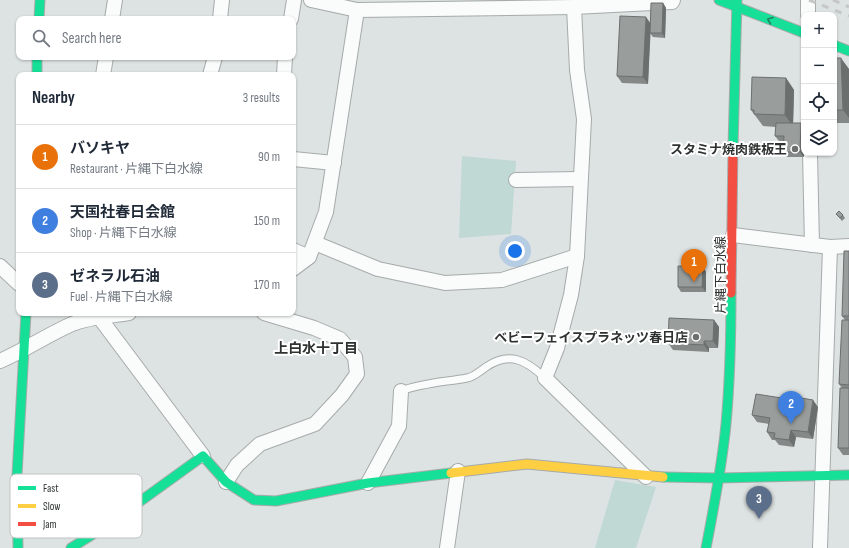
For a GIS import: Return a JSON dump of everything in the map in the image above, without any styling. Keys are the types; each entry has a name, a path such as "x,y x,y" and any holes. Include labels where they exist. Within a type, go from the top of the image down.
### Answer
{"street":[{"path":"39,16 40,0"},
{"path":"112,16 115,0"},
{"path":"220,16 222,0"},
{"path":"291,16 294,0"},
{"path":"310,0 357,10 574,7 672,2 673,0"},
{"path":"719,0 737,3 801,32"},
{"path":"808,0 808,12"},
{"name":"片縄下白水線","path":"706,548 719,478 726,425 731,362 737,3"},
{"path":"574,7 577,70 584,119 577,256 571,295 557,348 545,378 646,477"},
{"path":"296,267 309,257 326,212 357,10"},
{"path":"837,46 849,50"},
{"path":"37,72 38,60"},
{"path":"104,72 106,60"},
{"path":"211,72 214,60"},
{"path":"284,72 285,60"},
{"path":"810,156 812,245"},
{"path":"296,159 334,163"},
{"path":"516,180 580,179"},
{"path":"733,235 830,247 849,246"},
{"path":"315,243 378,269 445,283 502,280 577,256"},
{"path":"820,548 830,247"},
{"path":"296,251 309,257"},
{"path":"0,266 16,281"},
{"path":"17,474 26,316"},
{"path":"0,361 72,324 106,316"},
{"path":"226,482 237,465 260,444 315,424 342,395 357,374 355,357 340,339 314,328 274,316"},
{"path":"99,317 203,456 226,482 254,500 276,501 368,483 458,471 527,464 646,477 719,478 849,475"},
{"path":"368,483 399,426 401,391"},
{"path":"142,500 203,456"},
{"path":"447,548 458,471"},
{"path":"18,538 18,548"},
{"path":"71,548 87,538"}],"lane":[{"path":"401,391 413,387 469,378 497,360 510,358 530,364 545,378"}],"shaded area":[{"path":"462,156 516,161 511,234 459,238"},
{"path":"615,480 656,487 636,548 595,548"}],"building":[{"path":"651,3 663,3 662,33 650,33"},
{"path":"620,16 646,17 643,77 617,76"},
{"path":"837,58 841,58 843,110 837,110"},
{"path":"752,77 786,78 785,115 754,114 754,110 751,110"},
{"name":"スタミナ焼肉鉄板王","path":"776,123 801,123 800,152 783,152 784,136 775,136"},
{"path":"839,211 843,215 840,218 836,214"},
{"path":"844,251 849,251 849,316 842,316"},
{"path":"678,266 703,267 702,287 678,287"},
{"name":"ベビーフェイスプラネッツ春日店","path":"669,318 714,320 713,341 704,341 704,345 668,343"},
{"path":"842,320 849,320 849,385 839,384"},
{"path":"840,388 849,388 849,448 838,448"},
{"path":"756,394 801,401 801,398 813,400 808,432 791,430 789,440 774,438 775,433 767,432 770,418 752,415"}],"railway":[{"path":"809,0 849,16"},
{"path":"833,0 849,7"}],"traffic: fast":[{"path":"39,16 40,0"},
{"path":"719,0 801,32"},
{"path":"733,147 737,0"},
{"path":"837,46 849,51"},
{"path":"37,60 37,72"},
{"path":"706,548 715,502 726,424 730,358 731,293"},
{"path":"17,474 26,316"},
{"path":"142,500 203,456 226,482 254,500 276,501 368,483 451,473"},
{"path":"663,477 719,478 849,475"},
{"path":"18,538 18,548"},
{"path":"71,548 87,538"}],"traffic: slow":[{"path":"451,473 527,464 663,477"}],"traffic: jam":[{"path":"731,293 733,147"}],"place":[{"name":"スタミナ焼肉鉄板王","path":"795,149"},
{"name":"バソキヤ","path":"694,282"},
{"name":"ベビーフェイスプラネッツ春日店","path":"696,337"},
{"name":"天国社春日会館","path":"791,424"},
{"name":"ゼネラル石油","path":"759,519"}],"district":[{"name":"上白水十丁目","path":"316,348"}]}
